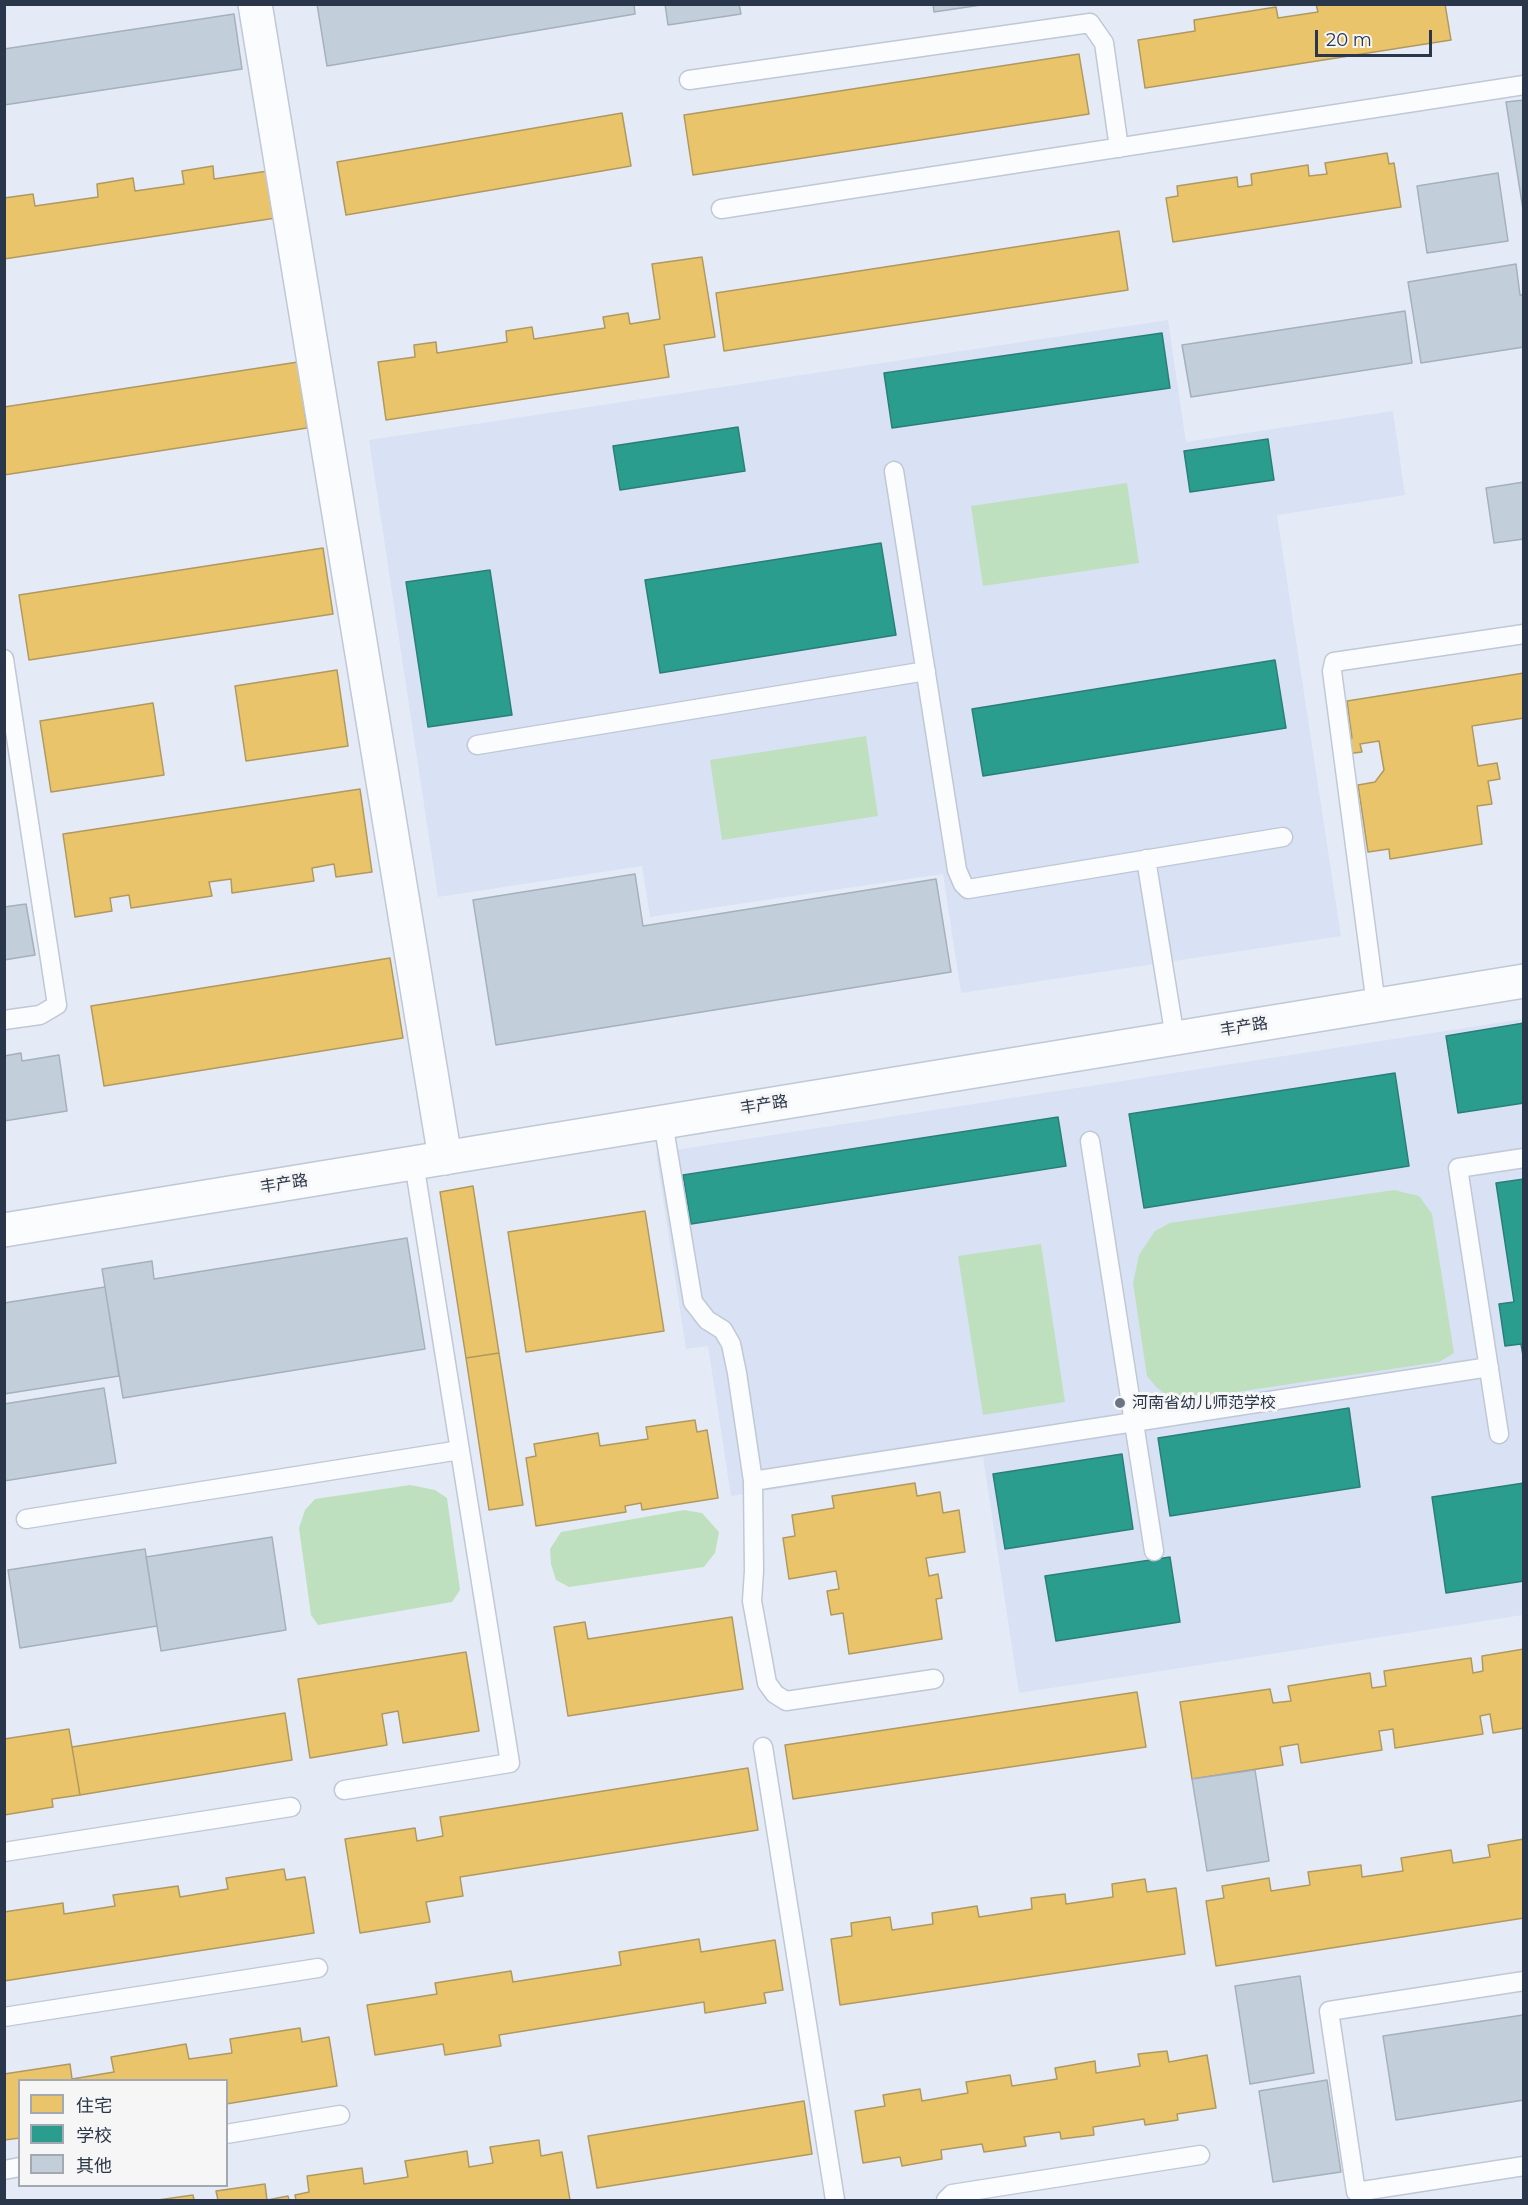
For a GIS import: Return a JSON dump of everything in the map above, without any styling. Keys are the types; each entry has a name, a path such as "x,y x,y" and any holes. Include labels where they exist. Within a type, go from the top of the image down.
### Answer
{"street":[{"path":"255,4 430,1160"},
{"name":"丰产路","path":"4,1230 1524,981"}],"lane":[{"path":"689,80 1090,23 1104,43 1119,148"},
{"path":"721,209 1524,85"},
{"path":"894,471 957,870 963,884 968,889 1283,837"},
{"path":"1376,1005 1332,671 1334,662 1524,634"},
{"path":"4,659 57,1005 40,1015 4,1020"},
{"path":"477,745 926,671"},
{"path":"1146,859 1175,1038"},
{"path":"663,1122 693,1302 708,1320 723,1330 731,1344 753,1481 752,1601 767,1683 775,1694 786,1701 934,1679"},
{"path":"1090,1141 1154,1551"},
{"path":"1499,1434 1458,1168 1524,1158"},
{"path":"344,1790 510,1763 460,1450 430,1160"},
{"path":"753,1481 1489,1367"},
{"path":"26,1519 460,1450"},
{"path":"763,1747 835,2200"},
{"path":"4,1852 291,1807"},
{"path":"4,2016 318,1968"},
{"path":"1524,1981 1329,2011 1356,2192 1524,2166"},
{"path":"228,2134 340,2115"},
{"path":"946,2200 952,2194 1200,2155"}],"shaded area":[{"path":"1168,320 1186,442 1393,411 1405,495 1277,515 1341,936 961,993 943,874 650,917 642,866 438,897 369,440"},
{"name":"河南省幼儿师范学校","path":"1523,1019 1523,1615 1019,1693 983,1457 731,1496 708,1346 686,1349 656,1153"}],"green space":[{"path":"1127,483 1139,563 983,586 971,506"},
{"path":"866,736 878,816 722,840 710,760"},
{"path":"1394,1190 1419,1196 1432,1214 1454,1353 1439,1362 1189,1399 1169,1396 1157,1388 1147,1376 1133,1283 1139,1255 1155,1231 1170,1223"},
{"path":"1041,1244 1065,1402 983,1415 958,1256"},
{"path":"410,1485 435,1490 447,1498 460,1590 452,1602 318,1625 311,1615 299,1528 305,1510 315,1499"},
{"path":"684,1510 702,1513 719,1532 715,1553 704,1567 569,1587 556,1580 551,1564 550,1549 561,1532"}],"building: 住宅":[{"path":"1316,4 1445,4 1451,40 1145,88 1138,40 1195,31 1194,20 1276,7 1278,18 1318,12"},
{"path":"1079,54 1089,114 693,175 684,115"},
{"path":"622,113 631,166 346,215 337,162"},
{"path":"1387,153 1389,164 1394,163 1401,207 1173,242 1166,198 1178,196 1177,186 1237,177 1238,187 1252,185 1251,174 1308,165 1309,176 1327,174 1325,163"},
{"path":"213,166 214,179 268,171 276,218 4,259 4,198 33,194 35,206 98,197 97,184 133,178 135,191 184,184 182,171"},
{"path":"1119,231 1128,290 724,351 716,293"},
{"path":"702,257 715,337 664,345 669,377 386,420 378,362 415,357 414,345 436,342 437,353 507,342 506,331 532,327 534,339 605,328 603,317 628,313 630,324 660,319 652,264"},
{"path":"298,362 307,428 4,475 4,407"},
{"path":"323,548 333,614 29,660 19,595"},
{"path":"337,670 348,746 246,761 235,686"},
{"path":"1524,673 1524,718 1472,726 1478,766 1497,763 1500,779 1488,781 1492,804 1477,806 1482,844 1390,859 1389,849 1368,852 1358,785 1375,782 1384,770 1379,741 1360,744 1362,752 1346,754 1343,739 1352,738 1347,701"},
{"path":"153,703 164,775 51,792 40,721"},
{"path":"360,789 372,872 336,877 334,864 312,868 314,881 232,893 231,879 209,882 212,896 131,908 129,895 110,898 112,911 75,917 63,834"},
{"path":"390,958 403,1038 104,1086 91,1006"},
{"path":"473,1186 499,1353 466,1358 440,1192"},
{"path":"645,1211 664,1331 526,1352 508,1232"},
{"path":"499,1353 523,1505 489,1510 466,1358"},
{"path":"695,1420 697,1432 707,1430 718,1498 642,1510 641,1503 625,1506 626,1512 536,1526 526,1458 536,1456 534,1444 598,1433 600,1446 648,1439 646,1427"},
{"path":"915,1483 917,1496 940,1492 943,1513 959,1510 965,1552 926,1558 929,1576 938,1574 942,1598 936,1599 942,1639 849,1654 843,1613 831,1615 827,1591 839,1589 836,1571 789,1579 783,1538 795,1536 792,1515 834,1508 832,1496"},
{"path":"732,1617 743,1689 568,1716 554,1627 585,1622 588,1639"},
{"path":"1524,1649 1524,1728 1493,1733 1490,1714 1480,1716 1483,1734 1395,1748 1393,1729 1379,1731 1382,1750 1301,1763 1298,1744 1280,1747 1283,1765 1192,1779 1180,1702 1270,1689 1273,1703 1291,1701 1288,1686 1370,1673 1372,1688 1386,1686 1384,1671 1471,1658 1473,1673 1483,1671 1482,1656"},
{"path":"466,1652 479,1731 403,1743 398,1711 382,1714 387,1745 310,1758 298,1679"},
{"path":"1137,1692 1146,1747 793,1799 785,1745"},
{"path":"285,1713 292,1760 80,1795 72,1747"},
{"path":"69,1729 80,1795 52,1799 53,1807 4,1815 4,1739"},
{"path":"748,1768 758,1830 460,1877 463,1896 426,1902 430,1922 360,1933 345,1839 415,1828 417,1841 443,1836 440,1817"},
{"path":"1524,1839 1524,1918 1216,1966 1206,1901 1224,1898 1222,1886 1269,1878 1271,1891 1310,1885 1308,1872 1361,1865 1362,1877 1403,1871 1401,1858 1451,1850 1453,1863 1490,1857 1488,1845"},
{"path":"284,1869 286,1880 305,1877 314,1933 4,1981 4,1912 63,1903 64,1914 115,1906 113,1895 178,1886 180,1897 228,1889 226,1878"},
{"path":"1145,1879 1147,1892 1176,1888 1185,1954 840,2005 831,1939 852,1936 851,1923 890,1917 892,1930 933,1924 932,1913 977,1906 979,1917 1032,1909 1031,1898 1065,1894 1066,1904 1113,1897 1112,1884"},
{"path":"699,1939 701,1952 775,1940 783,1990 764,1993 766,2003 705,2013 704,2002 499,2035 501,2046 445,2055 443,2044 375,2055 367,2005 437,1994 435,1983 511,1971 513,1982 621,1965 619,1952"},
{"path":"300,2028 302,2042 329,2037 337,2086 228,2104 228,2079 72,2079 114,2072 111,2057 186,2044 189,2059 232,2053 230,2039"},
{"path":"1167,2051 1169,2062 1207,2055 1216,2108 1177,2114 1178,2120 1145,2125 1144,2119 1093,2127 1094,2135 1061,2139 1060,2132 1024,2137 1026,2146 984,2152 982,2144 941,2150 942,2159 902,2166 900,2157 863,2163 855,2111 885,2106 883,2095 920,2089 922,2101 968,2093 966,2082 1010,2075 1012,2086 1057,2079 1055,2068 1095,2061 1096,2073 1140,2066 1138,2054"},
{"path":"70,2064 72,2079 18,2079 18,2138 4,2140 4,2074"},
{"path":"804,2101 812,2154 597,2188 588,2136"},
{"path":"539,2140 541,2156 562,2152 570,2200 296,2200 295,2195 309,2192 307,2176 362,2168 364,2184 408,2177 405,2161 467,2151 469,2167 493,2163 490,2147"},
{"path":"265,2184 267,2200 218,2200 216,2191"},
{"path":"193,2195 194,2200 158,2200"},
{"path":"288,2196 289,2200 267,2200"}],"building: 学校":[{"path":"1162,333 1170,388 892,428 884,373"},
{"path":"738,427 745,471 620,490 613,446"},
{"path":"1268,439 1274,480 1190,492 1184,451"},
{"path":"881,543 896,635 660,673 645,580"},
{"path":"490,570 512,715 428,727 406,582"},
{"path":"1275,660 1286,728 983,776 972,709"},
{"path":"1524,1023 1524,1103 1458,1113 1446,1036"},
{"path":"1395,1073 1409,1166 1144,1208 1129,1114"},
{"path":"1058,1117 1066,1166 691,1224 683,1175"},
{"path":"1524,1179 1524,1361 1521,1344 1505,1346 1499,1304 1514,1302 1496,1183"},
{"path":"1349,1408 1360,1487 1170,1516 1158,1438"},
{"path":"1122,1454 1133,1529 1005,1549 993,1474"},
{"path":"1524,1483 1524,1581 1446,1593 1432,1497"},
{"path":"1170,1557 1180,1622 1056,1641 1045,1576"}],"building: 其他":[{"path":"317,4 634,4 635,14 327,66"},
{"path":"665,4 739,4 741,14 668,25"},
{"path":"933,4 988,4 934,12"},
{"path":"234,14 242,69 4,105 4,49"},
{"path":"1524,100 1524,216 1506,102"},
{"path":"1498,173 1508,241 1427,253 1417,186"},
{"path":"1516,264 1520,295 1524,295 1524,347 1421,363 1408,282"},
{"path":"1405,311 1412,363 1191,397 1182,345"},
{"path":"1524,482 1524,539 1494,543 1486,488"},
{"path":"635,874 643,926 936,879 951,972 496,1045 473,900"},
{"path":"26,904 35,955 4,960 4,907"},
{"path":"21,1053 22,1061 59,1055 67,1111 4,1121 4,1056"},
{"path":"407,1238 425,1349 123,1398 102,1269 152,1261 154,1279"},
{"path":"105,1287 119,1376 4,1394 4,1303"},
{"path":"104,1388 116,1463 4,1481 4,1404"},
{"path":"272,1537 286,1630 161,1651 146,1557"},
{"path":"145,1549 157,1626 20,1648 8,1570"},
{"path":"1255,1770 1269,1861 1207,1871 1192,1779"},
{"path":"1300,1976 1314,2073 1250,2084 1235,1986"},
{"path":"1523,2015 1524,2100 1396,2120 1383,2036"},
{"path":"1327,2080 1341,2172 1273,2182 1259,2091"}],"place":[{"name":"河南省幼儿师范学校","path":"1120,1403"}]}
